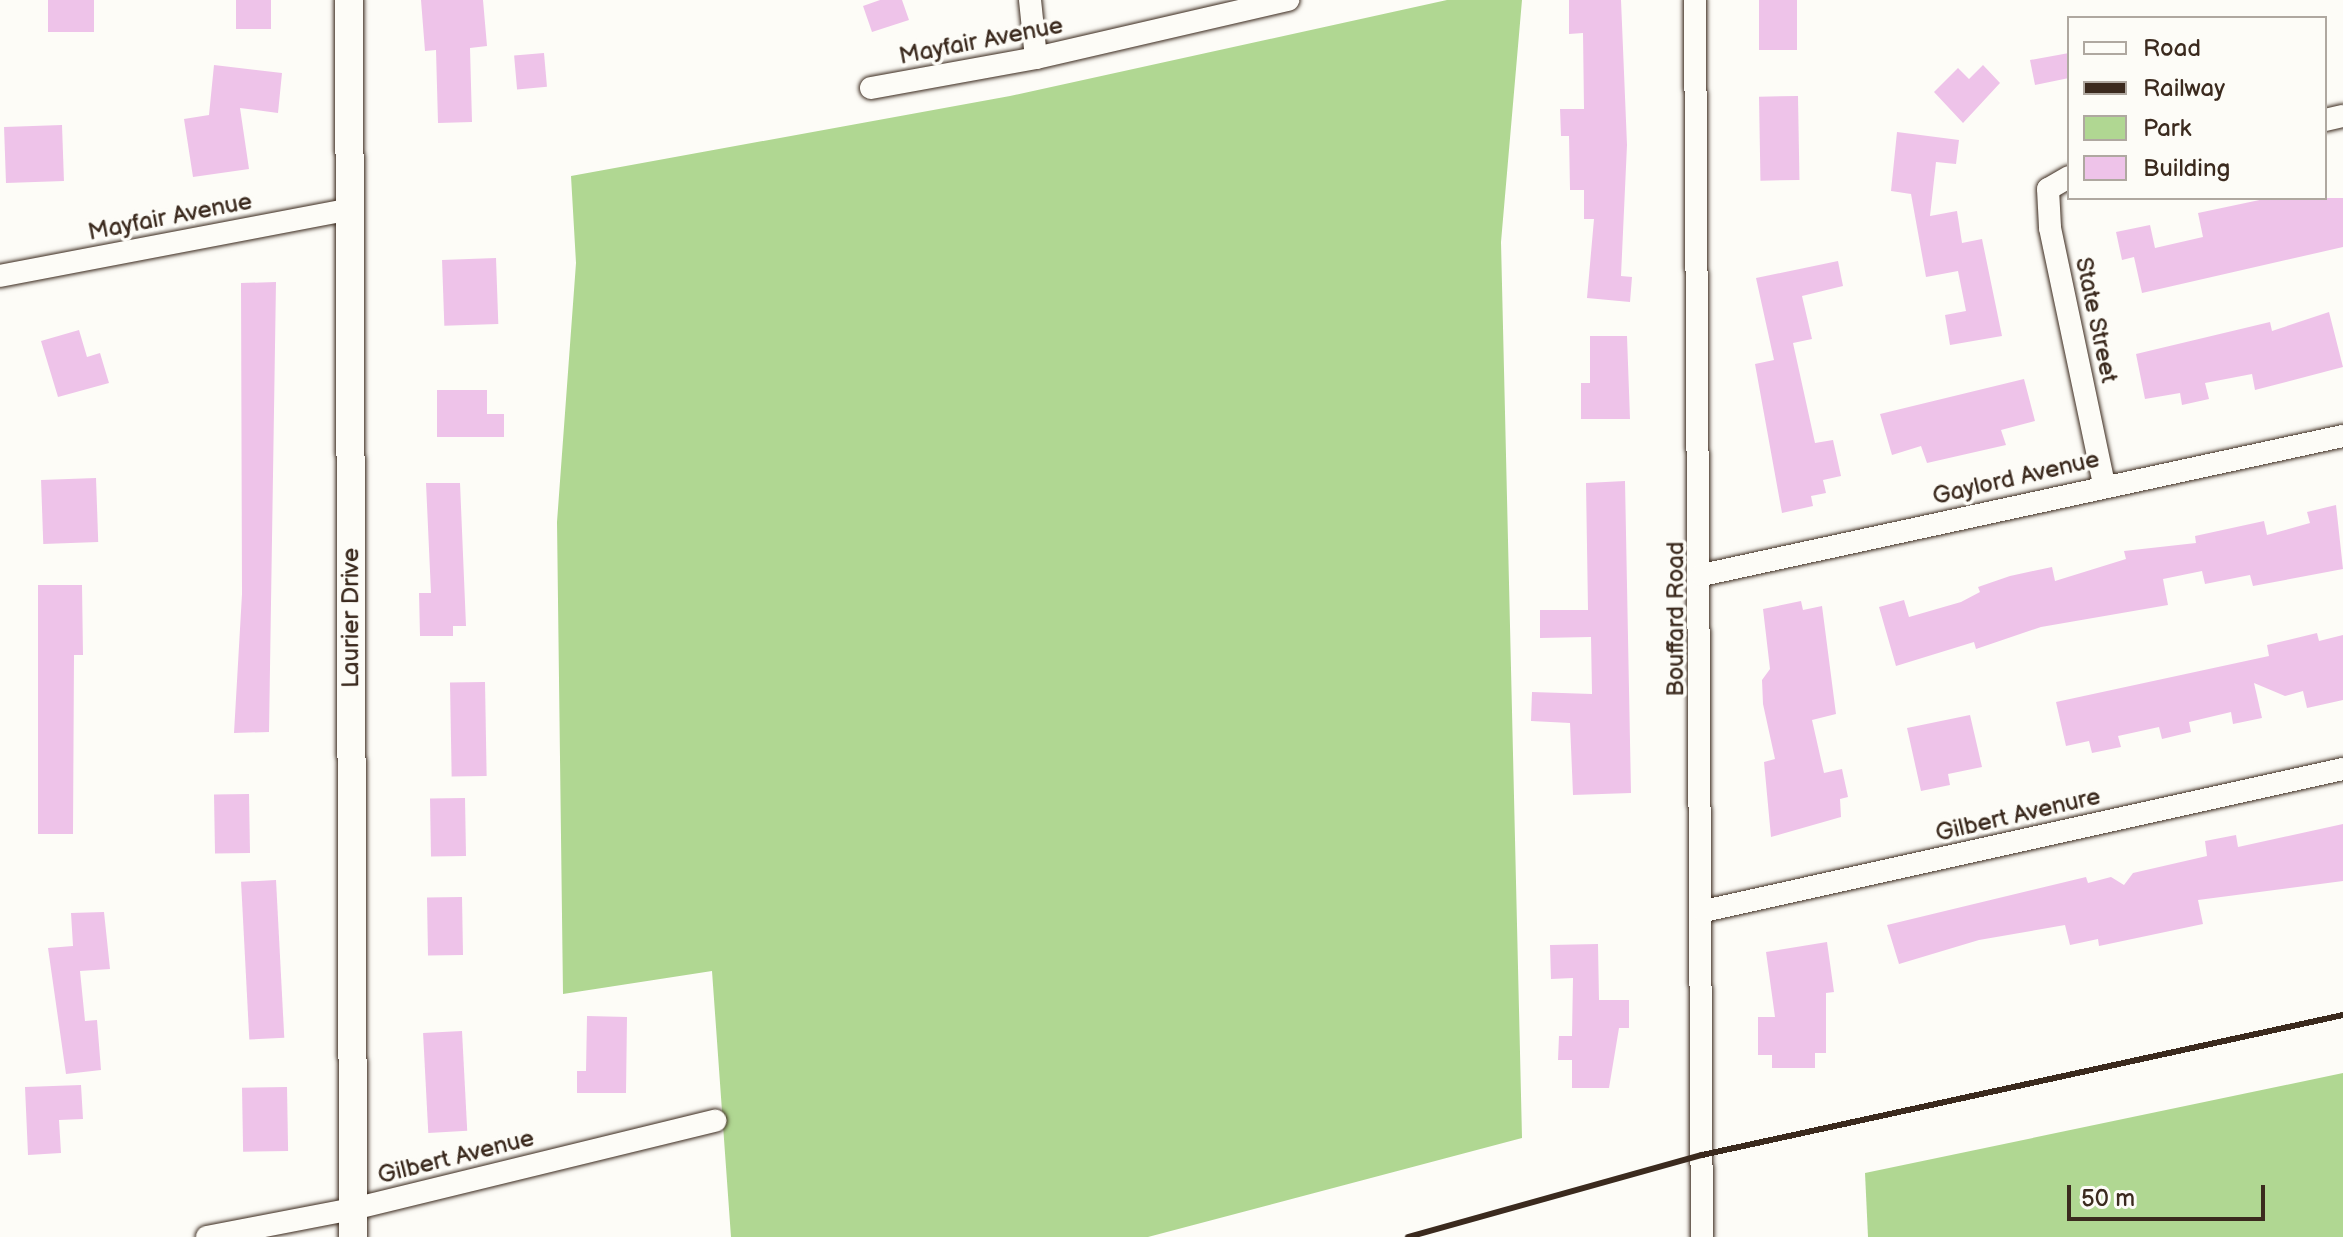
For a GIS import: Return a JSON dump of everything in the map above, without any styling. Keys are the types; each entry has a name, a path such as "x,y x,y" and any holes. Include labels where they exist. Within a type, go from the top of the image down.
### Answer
{"street":[{"name":"Laurier Drive","path":"349,0 353,1237"},
{"path":"1030,0 1036,58"},
{"name":"Mayfair Avenue","path":"871,88 1036,58 1288,0"},
{"name":"Bouffard Road","path":"1695,0 1704,911 1702,1237"},
{"name":"State Street","path":"2067,178 2048,189 2050,228 2104,485"},
{"name":"Mayfair Avenue","path":"0,276 350,209"},
{"name":"Gaylord Avenue","path":"1702,575 2104,485 2343,436"},
{"name":"Gilbert Avenure","path":"1704,911 2343,769"},
{"name":"Gilbert Avenue","path":"207,1237 353,1209 715,1121"}],"green space":[{"path":"1447,0 1522,0 1501,242 1522,1138 1148,1237 731,1237 712,971 563,994 557,522 576,263 571,176 1010,96"},
{"path":"2343,1073 2343,1237 1868,1237 1865,1173"}],"building":[{"path":"48,0 94,0 94,32 48,32"},
{"path":"236,0 271,0 271,29 236,29"},
{"path":"421,0 483,0 487,46 470,48 472,122 438,123 436,50 425,51"},
{"path":"880,0 902,0 909,20 872,32 863,6"},
{"path":"1569,0 1621,0 1627,145 1621,276 1632,277 1630,302 1587,298 1594,219 1584,219 1584,190 1570,190 1569,136 1561,136 1560,109 1584,109 1583,33 1569,34"},
{"path":"1759,0 1797,0 1797,50 1759,50"},
{"path":"544,53 547,87 517,89 514,56"},
{"path":"2067,53 2067,78 2035,85 2030,60"},
{"path":"214,65 282,73 278,113 240,108 249,169 193,177 184,119 209,115"},
{"path":"1983,65 2000,83 1963,123 1934,92 1958,68 1969,79"},
{"path":"1798,96 1799,180 1760,181 1759,97"},
{"path":"62,125 64,181 6,183 4,127"},
{"path":"1897,132 1959,140 1956,164 1936,162 1930,216 1957,211 1962,243 1982,239 2002,336 1950,345 1945,315 1966,311 1958,271 1926,277 1911,194 1891,191"},
{"path":"2343,198 2343,247 2142,293 2134,257 2122,260 2116,232 2150,225 2155,248 2203,237 2198,213 2260,200"},
{"path":"496,258 498,324 444,326 442,260"},
{"path":"1838,261 1843,286 1802,296 1812,339 1793,343 1815,443 1833,440 1841,476 1823,480 1826,493 1811,496 1813,506 1782,513 1755,364 1774,360 1756,278"},
{"path":"276,282 269,732 234,733 242,594 241,283"},
{"path":"2329,312 2343,367 2255,390 2252,374 2205,383 2209,399 2182,405 2180,393 2145,399 2136,354 2270,322 2272,331"},
{"path":"79,330 87,357 100,353 109,383 58,397 41,341"},
{"path":"1590,336 1627,336 1630,419 1581,419 1581,383 1590,383"},
{"path":"2024,379 2035,421 2001,430 2006,445 1927,463 1921,446 1892,455 1880,414"},
{"path":"437,390 487,390 487,414 504,414 504,437 437,437"},
{"path":"96,478 98,542 43,544 41,480"},
{"path":"1625,481 1631,793 1573,795 1570,723 1531,721 1532,692 1592,694 1591,637 1540,638 1540,610 1588,610 1586,483"},
{"path":"426,483 460,483 466,626 453,626 453,636 420,636 419,593 431,593"},
{"path":"2336,505 2343,569 2253,586 2250,575 2205,584 2202,571 2163,579 2168,605 2041,627 1976,649 1974,642 1896,666 1879,607 1904,600 1909,617 1961,602 1980,592 1978,587 2010,576 2052,567 2055,581 2126,559 2124,551 2196,543 2195,536 2264,521 2267,535 2310,523 2307,512"},
{"path":"38,585 82,585 83,655 74,655 73,834 38,834"},
{"path":"1801,601 1803,610 1822,606 1836,714 1812,720 1824,773 1842,769 1848,797 1840,799 1841,817 1771,837 1764,762 1775,759 1763,704 1762,680 1770,669 1763,609"},
{"path":"2317,633 2319,641 2343,635 2343,700 2307,708 2303,691 2285,696 2254,683 2262,718 2233,724 2231,712 2189,722 2191,732 2162,739 2159,727 2118,736 2121,747 2092,753 2089,741 2066,746 2056,702 2269,656 2267,645"},
{"path":"485,682 487,776 452,777 450,683"},
{"path":"1970,715 1982,767 1948,774 1950,785 1921,791 1907,728"},
{"path":"249,794 250,853 215,854 214,795"},
{"path":"465,798 466,856 431,857 430,799"},
{"path":"2343,824 2343,881 2198,900 2203,924 2099,946 2098,939 2070,945 2065,925 1979,940 1899,964 1887,925 2086,877 2088,883 2111,877 2124,885 2133,873 2207,856 2205,841 2236,835 2238,847"},
{"path":"276,880 284,1038 249,1040 241,882"},
{"path":"462,897 463,955 428,956 427,898"},
{"path":"104,912 110,969 80,971 85,1021 97,1020 101,1070 66,1074 48,948 73,946 71,913"},
{"path":"1827,942 1834,992 1826,993 1826,1053 1815,1053 1815,1068 1772,1068 1772,1055 1758,1055 1758,1017 1775,1017 1766,952"},
{"path":"1598,944 1599,1000 1629,1000 1629,1028 1619,1028 1609,1088 1572,1088 1572,1060 1558,1060 1559,1036 1572,1036 1573,978 1551,979 1550,945"},
{"path":"587,1016 627,1017 626,1093 577,1093 577,1071 586,1071"},
{"path":"462,1031 467,1131 428,1133 423,1033"},
{"path":"81,1085 83,1119 59,1120 61,1153 28,1155 25,1087"},
{"path":"287,1087 288,1151 243,1152 242,1088"}],"railway":[{"path":"1408,1237 1702,1155 2343,1015"}]}
